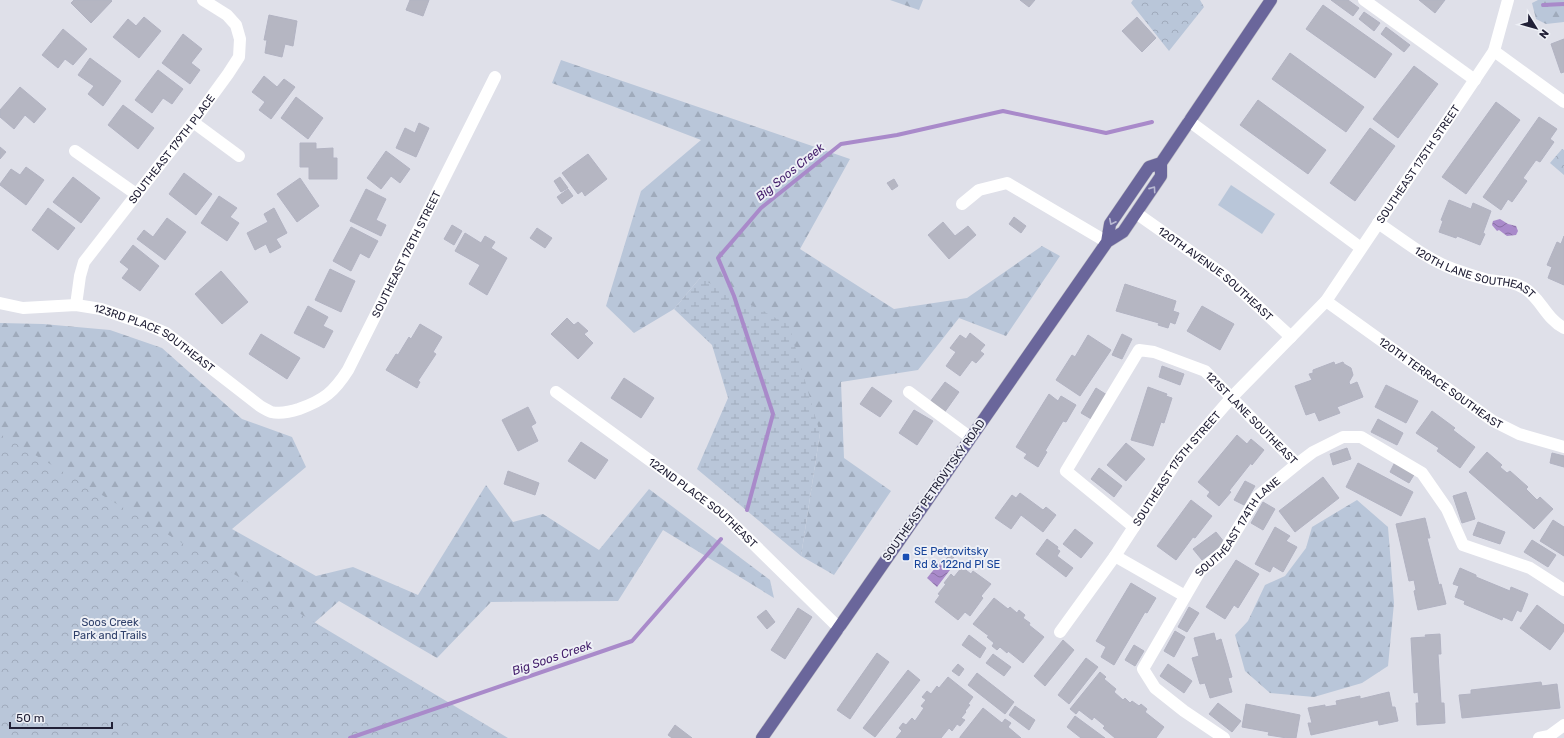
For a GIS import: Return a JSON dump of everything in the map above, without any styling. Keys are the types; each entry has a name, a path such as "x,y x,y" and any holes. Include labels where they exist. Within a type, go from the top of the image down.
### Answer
{"main road":[{"name":"SOUTHEAST PETROVITSKY ROAD","path":"762,738 1107,242 1123,232 1161,176 1162,163 1271,0"},
{"name":"SOUTHEAST PETROVITSKY ROAD","path":"1107,242 1110,224 1149,168 1162,163"}],"street":[{"name":"SOUTHEAST 179TH PLACE","path":"76,305 80,276 84,262 192,122 228,74 238,57 240,39 236,25 226,15 203,0"},
{"path":"1364,0 1475,80"},
{"name":"SOUTHEAST 175TH STREET","path":"1060,632 1115,556 1179,458 1232,397 1326,300 1494,50 1508,0"},
{"path":"1494,50 1564,102"},
{"name":"SOUTHEAST 178TH STREET","path":"294,411 316,403 327,395 339,384 348,370 495,77"},
{"path":"1189,121 1361,248"},
{"path":"192,122 239,156"},
{"path":"75,152 136,194"},
{"path":"962,204 979,190 1007,183 1107,242"},
{"name":"120TH AVENUE SOUTHEAST","path":"1136,213 1224,275 1291,337"},
{"name":"120TH LANE SOUTHEAST","path":"1378,223 1431,259 1452,269 1488,280 1519,285 1531,293 1553,320 1564,328"},
{"name":"120TH TERRACE SOUTHEAST","path":"1326,300 1493,421 1519,434 1564,447"},
{"name":"123RD PLACE SOUTHEAST","path":"0,303 23,308 76,305 101,309 139,322 166,334 260,406 272,412 283,413 294,411"},
{"name":"121ST LANE SOUTHEAST","path":"1134,526 1066,471 1139,350 1154,352 1205,371 1297,464 1313,452 1343,437 1361,437 1422,473 1446,510 1463,545 1530,568 1564,590"},
{"name":"122ND PLACE SOUTHEAST","path":"556,392 722,512 839,628"},
{"path":"909,392 971,438"},
{"name":"SOUTHEAST 174TH LANE","path":"1224,738 1184,711 1155,688 1144,669 1200,571 1224,551 1257,497 1297,464"},
{"path":"1115,556 1185,596"},
{"path":"1539,738 1549,736 1564,724"}],"green space":[{"path":"890,0 923,0 919,10"},
{"path":"1133,0 1200,0 1204,7 1169,51 1131,3"},
{"path":"1538,0 1564,0 1564,22 1546,24 1536,19 1532,3"},
{"path":"561,60 850,159 800,249 894,309 967,298 1042,246 1060,256 1006,336 959,318 918,370 841,382 844,458 891,491 834,575 801,556 820,433 700,278 674,309 634,333 606,306 641,191 701,140 552,83"},
{"path":"1562,149 1564,150 1564,175 1550,163"},
{"path":"1231,185 1275,214 1262,234 1218,205"},
{"path":"700,278 789,325 820,433 801,556 697,469 728,398 712,345 674,309"},
{"path":"0,323 43,324 110,330 162,348 242,419 292,437 306,467 232,529 316,576 353,567 418,595 486,485 513,522 543,514 599,550 649,489 770,580 774,598 663,530 618,601 491,602 437,658 339,601 272,660 0,525"},
{"name":"Soos Creek Park and Trails","path":"0,434 508,738 0,738"},
{"path":"1357,500 1388,527 1394,603 1388,666 1362,683 1314,697 1270,693 1245,671 1235,635 1248,621 1265,585 1285,576 1306,548 1312,527"}],"water":[{"path":"1500,219 1508,224 1516,226 1518,231 1516,235 1507,236 1499,230 1497,231 1492,225 1493,221"},
{"path":"940,562 950,570 937,587 927,578"}],"building":[{"path":"74,0 112,1 91,23 71,3"},
{"path":"410,0 429,0 423,16 406,10"},
{"path":"1020,0 1035,0 1029,7"},
{"path":"1331,0 1348,0 1359,8 1353,16"},
{"path":"1419,0 1445,0 1435,13"},
{"path":"1323,5 1392,54 1375,78 1306,29"},
{"path":"1364,12 1380,23 1374,31 1359,19"},
{"path":"269,15 297,21 293,46 285,44 282,57 265,53 267,40 264,40"},
{"path":"144,17 161,31 139,58 113,37 128,19 136,26"},
{"path":"1137,17 1156,38 1142,52 1122,31"},
{"path":"1386,27 1410,45 1404,52 1381,34"},
{"path":"63,29 87,49 73,65 65,59 58,68 42,55"},
{"path":"183,34 202,49 191,63 200,70 190,84 162,63"},
{"path":"1564,39 1564,72 1561,73 1551,44"},
{"path":"1290,53 1364,107 1346,132 1272,79"},
{"path":"90,58 121,81 103,106 88,94 94,86 78,75"},
{"path":"1414,66 1438,84 1398,138 1373,119"},
{"path":"158,70 183,89 172,104 163,98 152,113 135,100"},
{"path":"264,76 277,87 284,79 295,87 271,119 259,110 265,102 252,92"},
{"path":"20,87 46,109 34,123 25,115 14,129 0,117 0,110"},
{"path":"296,97 323,118 308,139 281,118"},
{"path":"1258,100 1326,150 1308,174 1240,125"},
{"path":"1496,102 1520,120 1466,194 1442,177"},
{"path":"123,105 154,128 138,149 108,125"},
{"path":"1539,117 1557,129 1550,139 1554,142 1540,162 1536,160 1523,178 1527,181 1512,202 1508,199 1501,210 1483,197"},
{"path":"419,123 429,128 416,157 396,148 405,128 415,133"},
{"path":"1370,128 1395,146 1355,201 1330,183"},
{"path":"300,143 316,143 316,149 333,148 333,158 337,158 337,179 309,179 309,167 300,167"},
{"path":"0,147 6,152 0,159"},
{"path":"386,151 410,169 400,183 391,176 381,189 367,178"},
{"path":"588,154 607,179 585,196 582,191 578,194 562,173"},
{"path":"26,167 44,180 26,205 0,184 11,169 20,175"},
{"path":"184,173 212,194 196,215 169,194"},
{"path":"73,177 100,198 81,223 53,202"},
{"path":"560,177 568,188 561,192 554,181"},
{"path":"300,178 319,206 297,222 277,194"},
{"path":"894,179 898,186 892,190 887,183"},
{"path":"366,189 386,199 376,220 386,225 381,236 350,221"},
{"path":"568,189 573,196 562,204 557,197"},
{"path":"219,196 237,208 230,217 239,223 227,241 201,223"},
{"path":"1449,200 1471,209 1473,203 1491,211 1483,233 1485,234 1480,245 1457,236 1456,238 1439,232 1443,221 1441,220"},
{"path":"48,208 75,228 58,250 32,230"},
{"path":"274,208 287,233 276,239 281,247 270,253 266,244 255,250 247,233 268,222 264,214"},
{"path":"1014,217 1026,226 1021,233 1009,224"},
{"path":"167,218 186,232 165,260 137,239 144,230 153,237"},
{"path":"943,222 955,236 968,226 976,235 949,259 928,235"},
{"path":"452,225 462,231 454,245 444,239"},
{"path":"351,227 378,241 369,258 360,253 351,271 333,261"},
{"path":"537,228 552,238 545,248 530,238"},
{"path":"465,233 481,243 485,236 495,242 491,248 507,258 487,295 469,284 480,265 455,251"},
{"path":"1564,236 1564,285 1548,278 1552,267 1547,265 1557,242 1561,244"},
{"path":"133,245 159,266 140,291 122,278 129,269 120,262"},
{"path":"330,269 355,281 341,312 315,300"},
{"path":"221,271 248,302 222,324 195,294"},
{"path":"1125,284 1176,301 1173,311 1179,313 1175,324 1170,322 1168,328 1158,325 1159,323 1116,311"},
{"path":"308,306 328,317 323,326 333,331 324,348 294,333"},
{"path":"1202,306 1234,324 1220,350 1187,331"},
{"path":"567,318 574,325 578,322 588,331 584,334 593,343 578,359 551,334"},
{"path":"420,324 442,337 433,352 436,354 418,381 420,382 417,388 386,370 396,354 398,355 409,337 411,339"},
{"path":"970,333 985,345 980,351 984,354 976,363 972,360 960,376 946,366 956,352 950,348 960,335 966,339"},
{"path":"261,334 300,358 287,379 249,354"},
{"path":"1122,334 1132,339 1122,359 1112,355"},
{"path":"1088,335 1111,350 1080,396 1056,380 1072,355 1075,357"},
{"path":"1334,362 1335,365 1343,362 1351,368 1353,375 1349,382 1350,385 1357,382 1363,397 1337,407 1340,413 1319,421 1315,412 1306,415 1295,386 1312,380 1309,374 1313,373 1313,370"},
{"path":"1162,366 1184,374 1180,385 1159,377"},
{"path":"624,378 654,398 641,418 611,398"},
{"path":"945,382 959,392 944,413 930,402"},
{"path":"1386,385 1418,401 1406,423 1375,407"},
{"path":"872,387 892,401 880,417 860,404"},
{"path":"1148,387 1167,394 1166,396 1172,398 1164,423 1161,422 1153,446 1131,440"},
{"path":"1096,388 1107,395 1093,420 1081,413"},
{"path":"1049,394 1058,401 1061,396 1076,405 1066,422 1063,421 1045,451 1047,452 1038,467 1024,458 1027,454 1016,447"},
{"path":"528,407 536,423 531,426 538,441 518,451 502,420"},
{"path":"914,410 933,421 917,445 899,433"},
{"path":"1432,411 1455,428 1453,430 1475,447 1460,468 1437,451 1439,448 1416,433"},
{"path":"1378,419 1403,433 1397,445 1371,432"},
{"path":"1237,435 1247,444 1251,439 1264,450 1252,465 1251,463 1229,491 1231,492 1219,506 1207,496 1210,492 1198,482"},
{"path":"581,442 608,460 595,479 568,461"},
{"path":"1126,443 1145,459 1126,481 1107,465"},
{"path":"1347,448 1351,459 1333,465 1330,454"},
{"path":"1487,452 1502,465 1500,467 1507,473 1510,471 1528,487 1526,489 1537,500 1540,497 1553,509 1534,529 1469,472"},
{"path":"1552,453 1564,456 1564,467 1550,463"},
{"path":"1395,462 1415,473 1409,483 1390,472"},
{"path":"1358,463 1413,492 1401,516 1346,487"},
{"path":"1099,468 1122,486 1114,497 1091,479"},
{"path":"508,471 539,483 535,495 504,484"},
{"path":"1323,477 1339,498 1295,532 1279,511"},
{"path":"1245,481 1255,486 1244,505 1234,500"},
{"path":"1466,492 1475,519 1462,523 1453,496"},
{"path":"1020,493 1043,510 1046,507 1056,515 1043,532 1021,515 1011,529 995,518 1012,495 1016,498"},
{"path":"1191,500 1212,516 1195,538 1193,537 1176,560 1157,546"},
{"path":"1263,502 1275,509 1263,530 1251,523"},
{"path":"1425,518 1430,538 1427,538 1439,585 1441,584 1446,604 1418,610 1414,591 1416,590 1414,580 1409,581 1396,524"},
{"path":"1553,520 1564,527 1564,556 1540,541"},
{"path":"1478,522 1505,532 1500,544 1473,535"},
{"path":"1275,527 1290,536 1286,541 1297,547 1283,572 1273,566 1270,572 1255,564"},
{"path":"1075,529 1093,543 1081,558 1063,544"},
{"path":"1216,532 1225,543 1202,560 1193,549"},
{"path":"1047,539 1058,547 1057,549 1060,551 1057,556 1073,568 1066,577 1036,554"},
{"path":"1532,540 1556,555 1548,567 1524,552"},
{"path":"950,554 956,560 951,567 944,562"},
{"path":"1236,560 1259,574 1238,608 1234,605 1225,619 1206,607"},
{"path":"962,567 971,574 973,571 991,584 981,596 983,598 970,616 965,612 958,620 935,602 940,595 938,594 946,584 944,583 951,574 954,577"},
{"path":"1460,568 1476,575 1476,577 1510,591 1511,587 1528,594 1521,612 1517,610 1512,621 1503,617 1502,620 1464,604 1465,601 1455,597 1459,586 1453,584"},
{"path":"1131,583 1156,598 1147,613 1145,612 1114,665 1101,657 1106,647 1096,641"},
{"path":"994,598 1008,609 1010,607 1017,613 1019,610 1025,615 1023,618 1030,623 1029,625 1044,637 1023,663 1008,651 1007,653 1000,647 997,650 992,646 994,643 987,637 989,636 973,624"},
{"path":"1537,605 1564,625 1564,631 1550,650 1520,628"},
{"path":"1189,607 1199,613 1187,632 1178,627"},
{"path":"798,608 812,617 785,659 771,650"},
{"path":"766,610 775,622 767,629 757,617"},
{"path":"1175,631 1185,637 1174,657 1164,651"},
{"path":"1214,633 1216,641 1221,639 1232,677 1228,678 1232,692 1210,698 1205,683 1200,684 1192,658 1199,656 1194,638"},
{"path":"1440,634 1441,654 1438,654 1441,703 1444,703 1445,723 1417,725 1416,703 1419,703 1418,692 1414,693 1411,638"},
{"path":"969,635 986,648 980,658 962,645"},
{"path":"1063,640 1074,650 1045,686 1034,676"},
{"path":"1134,645 1144,651 1135,666 1125,660"},
{"path":"877,653 889,662 850,719 837,710"},
{"path":"993,654 1011,667 1004,676 986,663"},
{"path":"1086,658 1098,667 1069,704 1058,695"},
{"path":"958,664 964,669 959,676 952,671"},
{"path":"1168,664 1192,681 1184,693 1160,676"},
{"path":"908,670 920,680 875,737 863,728"},
{"path":"1100,672 1106,677 1104,679 1116,689 1114,692 1123,700 1125,698 1130,703 1132,701 1139,706 1141,704 1147,709 1145,712 1164,727 1156,738 1115,738 1103,728 1105,726 1094,717 1092,720 1079,710 1076,714 1070,709"},
{"path":"977,673 1014,702 1005,714 968,685"},
{"path":"948,677 973,697 968,704 970,705 965,711 966,712 961,718 965,720 960,726 957,724 952,731 949,728 941,738 896,738 902,731 899,728 903,723 906,725 912,718 915,721 924,708 921,706 926,700 922,697 927,691 931,694 937,686 939,688"},
{"path":"1541,682 1542,686 1557,684 1560,708 1462,718 1459,695 1471,694 1471,690"},
{"path":"1389,692 1392,707 1395,707 1398,721 1379,725 1378,720 1311,735 1308,723 1312,723 1308,708 1325,705 1325,707 1337,705 1336,701 1360,696 1360,699"},
{"path":"1218,703 1241,721 1232,732 1209,714"},
{"path":"1246,704 1300,715 1296,738 1268,735 1269,732 1242,727"},
{"path":"1015,706 1035,720 1029,730 1009,715"},
{"path":"983,708 1002,723 1005,719 1011,723 1008,727 1021,738 960,738"},
{"path":"1075,716 1105,738 1081,738 1067,727"},
{"path":"675,725 692,738 672,738 668,735"}],"waterway":[{"name":"Big Soos Creek","path":"1543,5 1564,4"},
{"name":"Big Soos Creek","path":"747,510 773,414 734,296 718,258 761,208 841,144 897,135 1003,111 1106,133 1152,122"},
{"name":"Big Soos Creek","path":"350,738 632,641 721,539"}],"place":[{"name":"SE Petrovitsky Rd & 122nd Pl SE","path":"906,557"}]}
